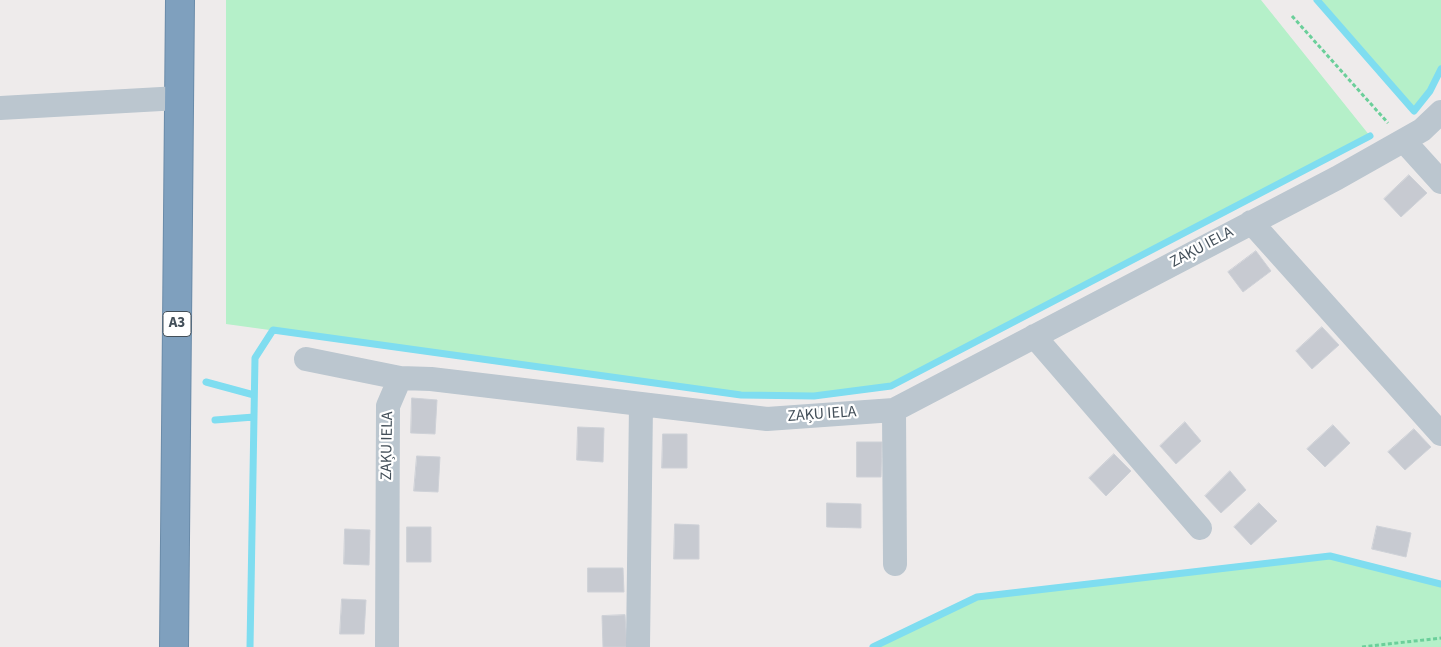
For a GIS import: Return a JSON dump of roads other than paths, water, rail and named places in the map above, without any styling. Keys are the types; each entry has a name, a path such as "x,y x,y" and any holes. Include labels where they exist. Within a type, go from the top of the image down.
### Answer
{"highway":[{"name":"A3","path":"174,647 180,0"}],"street":[{"path":"0,108 179,98"},
{"name":"ZAĶU IELA","path":"386,647 388,406 400,378 431,379 767,419 894,410 1404,140 1422,130 1441,112"},
{"path":"1404,140 1441,182"},
{"path":"1251,222 1441,434"},
{"path":"1034,336 1200,528"},
{"path":"306,359 400,378"},
{"path":"638,647 641,404"},
{"path":"894,410 895,564"}],"waterway":[{"path":"1317,0 1414,111 1430,91 1441,69"},
{"path":"250,647 255,358 273,330 741,395 814,396 891,386 1370,136"},
{"path":"206,382 254,395"},
{"path":"215,420 254,417"},
{"path":"873,647 977,597 1330,556 1441,584"}]}
